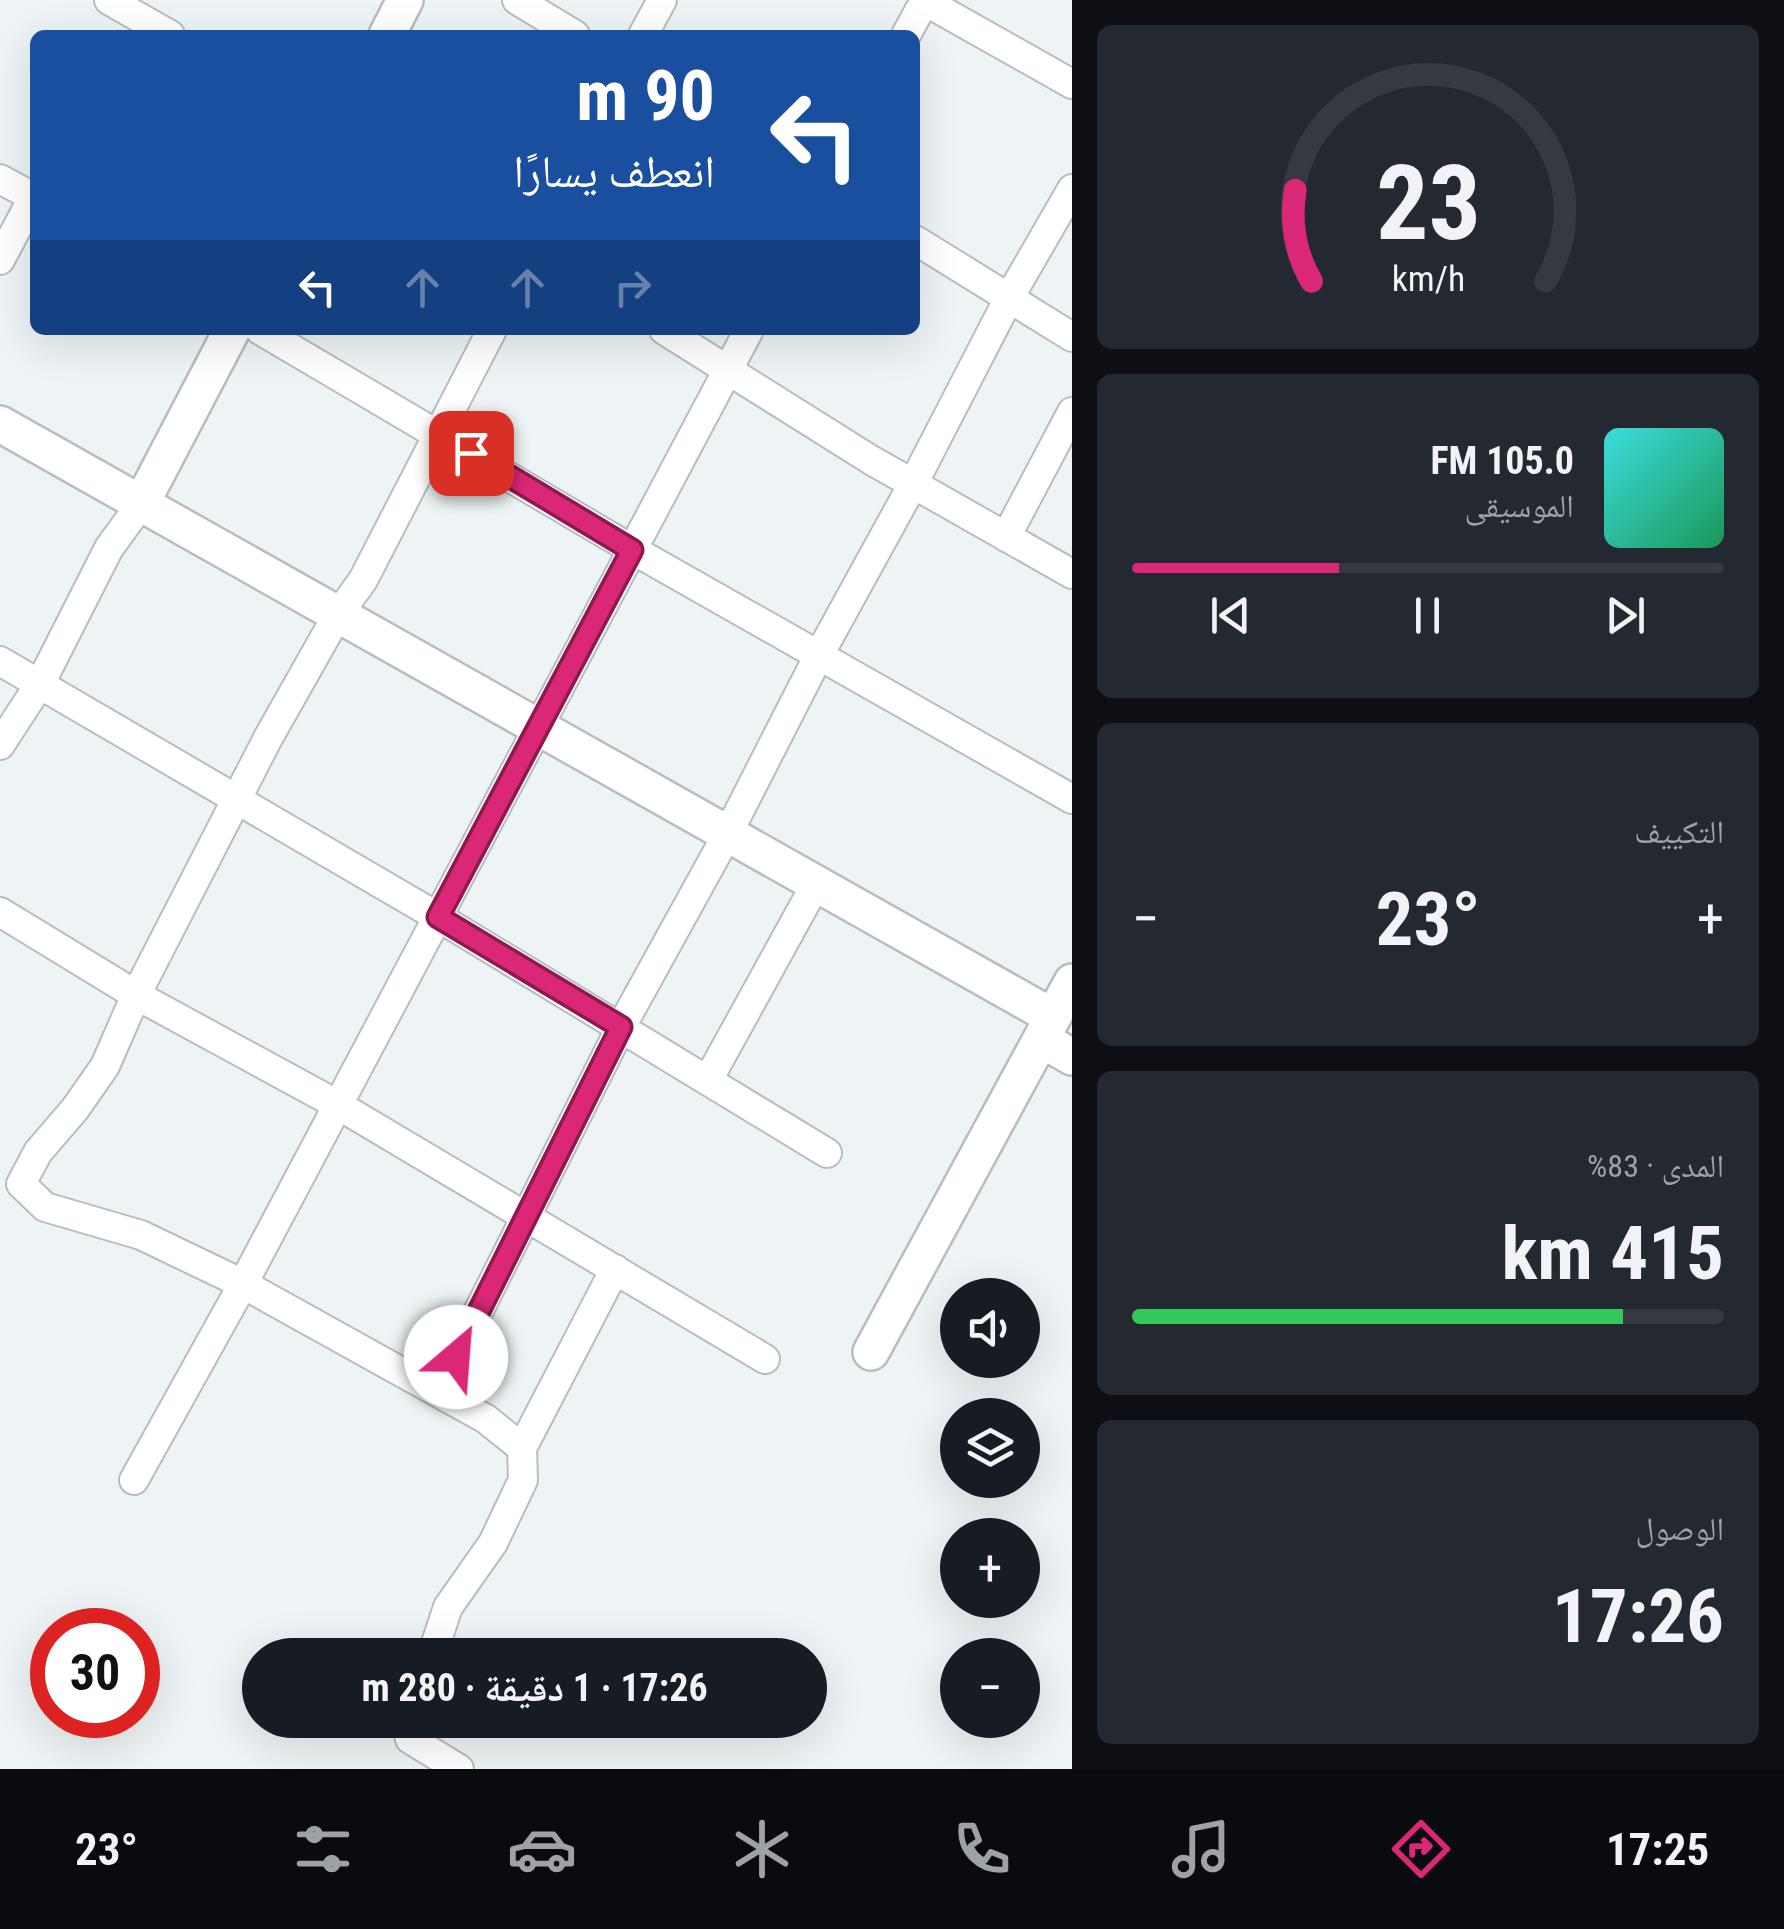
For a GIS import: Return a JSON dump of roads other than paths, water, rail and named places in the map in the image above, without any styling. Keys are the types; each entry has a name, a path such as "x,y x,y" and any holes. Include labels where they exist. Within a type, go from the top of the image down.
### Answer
{"street":[{"path":"390,30 406,0"},
{"path":"516,0 567,30"},
{"path":"646,30 662,0"},
{"path":"909,30 924,0 1072,84"},
{"path":"124,12 160,30"},
{"path":"0,179 30,194"},
{"path":"438,1392 621,1027 727,835 818,655 913,484 1009,298 1072,189"},
{"path":"0,260 30,204"},
{"path":"920,243 1072,337"},
{"path":"0,745 40,682 108,548 141,504 229,335"},
{"path":"269,335 632,550 1072,799"},
{"path":"489,335 363,580 337,616 236,800 136,995 105,1066 38,1152 21,1184 45,1207 141,1236 243,1284 486,1419 522,1448"},
{"path":"672,335 913,484 1072,574"},
{"path":"134,1480 243,1284 746,335"},
{"path":"1006,537 1072,412"},
{"path":"0,424 816,884 1047,1028 1072,1056"},
{"path":"0,662 438,917 826,1152"},
{"path":"708,1080 816,884"},
{"path":"0,912 136,995 338,1104 765,1359"},
{"path":"871,1352 1072,982"},
{"path":"438,1638 448,1607 493,1542 523,1480 522,1448 615,1269"},
{"path":"410,1738 458,1769"}]}
